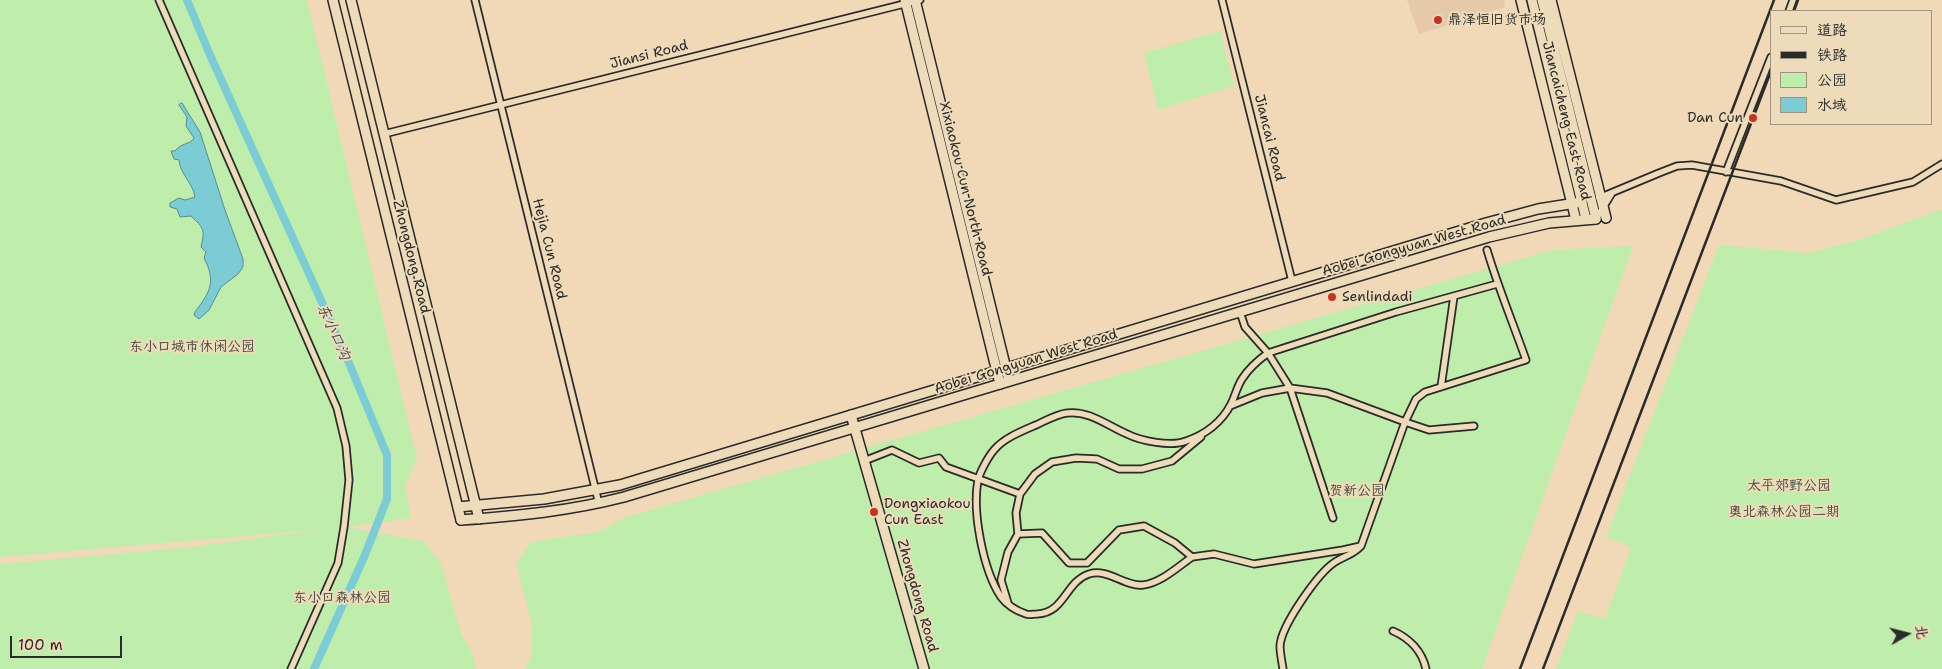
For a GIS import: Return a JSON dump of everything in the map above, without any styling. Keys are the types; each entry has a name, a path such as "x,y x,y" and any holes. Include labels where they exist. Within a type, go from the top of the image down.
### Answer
{"main road":[{"name":"Zhongdong Road","path":"334,0 461,520"},
{"name":"Zhongdong Road","path":"351,0 479,518"},
{"name":"Jiancaicheng East Road","path":"1521,0 1576,220"},
{"name":"Jiancaicheng East Road","path":"1532,0 1586,219"},
{"name":"Jiancaicheng East Road","path":"1542,0 1596,199 1603,207 1606,218"},
{"name":"Jiancaicheng East Road","path":"1551,0 1596,199 1596,218"},
{"name":"Xixiaokou Cun North Road","path":"912,1 1004,383"},
{"name":"Aobei Gongyuan West Road","path":"458,507 536,500 596,490 1493,221 1582,202"},
{"name":"Aobei Gongyuan West Road","path":"461,520 537,514 599,504 1489,237 1534,226 1596,218"},
{"name":"Zhongdong Road","path":"851,415 924,669"}],"street":[{"path":"159,0 336,408 346,446 349,480 348,498 338,563 291,669"},
{"name":"Hejia Cun Road","path":"475,0 599,504"},
{"name":"Jiancai Road","path":"1222,0 1292,281"},
{"name":"Jiansi Road","path":"384,134 912,1"},
{"path":"1726,172 1770,60"},
{"path":"1596,199 1676,166 1692,165 1781,181 1836,200 1912,182 1942,164"},
{"path":"1596,218 1612,193"},
{"path":"1284,669 1280,645 1283,632 1313,582 1335,561 1355,553 1361,546 1405,422 1416,399 1426,392 1526,360 1510,312 1497,284 1487,250"},
{"path":"1008,605 1001,580 1008,552 1018,534 1016,513 1020,494 1035,474 1052,462 1076,458 1097,459 1119,468 1142,469 1172,461 1215,427 1230,406 1240,381 1253,364 1268,353 1396,312 1497,284"},
{"path":"1441,387 1454,296"},
{"path":"1240,312 1245,328 1268,353 1290,388 1333,518"},
{"path":"1230,406 1262,393 1290,388 1327,393 1430,430 1474,426"},
{"path":"1215,427 1185,442 1160,443 1128,435 1083,414 1066,413 1018,432 994,450 978,479 976,508 981,540 990,575 1001,597 1008,605 1027,614 1047,613 1061,603 1070,587 1089,574 1111,575 1131,584 1144,585 1160,578 1192,557 1214,554 1254,564 1361,546"},
{"path":"864,461 892,450 919,462 939,458 946,467 1020,494"},
{"path":"1018,534 1042,533 1057,552 1069,563 1087,563 1120,530 1144,526 1175,543 1192,557"},
{"path":"1393,631 1410,641 1426,669"}],"shaded area":[{"name":"鼎泽恒旧货市场","path":"1407,0 1504,0 1505,7 1419,34"}],"green space":[{"name":"东小口城市休闲公园","path":"0,0 307,0 417,459 405,486 411,518 346,527 424,541 441,564 461,633 474,657 476,669 0,669 0,564 190,547 328,529 0,557"},
{"path":"1220,31 1234,86 1158,110 1144,53"},
{"name":"奥北森林公园二期","path":"1942,209 1942,669 1556,669 1578,611 1605,619 1631,547 1606,537 1719,245 1808,253 1859,240"},
{"name":"贺新公园","path":"1633,246 1482,669 525,669 532,654 532,624 516,564 531,542 598,532 626,517 1552,250"}],"water":[{"path":"182,103 200,132 243,259 243,267 238,274 221,287 209,310 199,319 194,315 208,292 211,280 204,258 206,252 201,247 203,233 199,224 191,216 180,217 177,209 170,207 170,203 179,198 185,200 195,197 179,160 174,159 171,151 175,151 194,138 186,126 187,117 179,105"}],"waterway":[{"name":"东小口沟","path":"187,0 344,351 387,455 387,499 365,555 314,669"}],"railway":[{"path":"1770,10 1774,0"},
{"path":"1794,10 1798,0"},
{"path":"1520,669 1770,11"},
{"path":"1543,669 1770,74"}],"place":[{"name":"鼎泽恒旧货市场","path":"1438,20"},
{"name":"Dan Cun","path":"1753,118"},
{"name":"Senlindadi","path":"1332,297"},
{"name":"Dongxiaokou Cun East","path":"874,512"}],"park label":[{"name":"太平郊野公园","path":"1789,486"},
{"name":"东小口森林公园","path":"342,598"}]}
